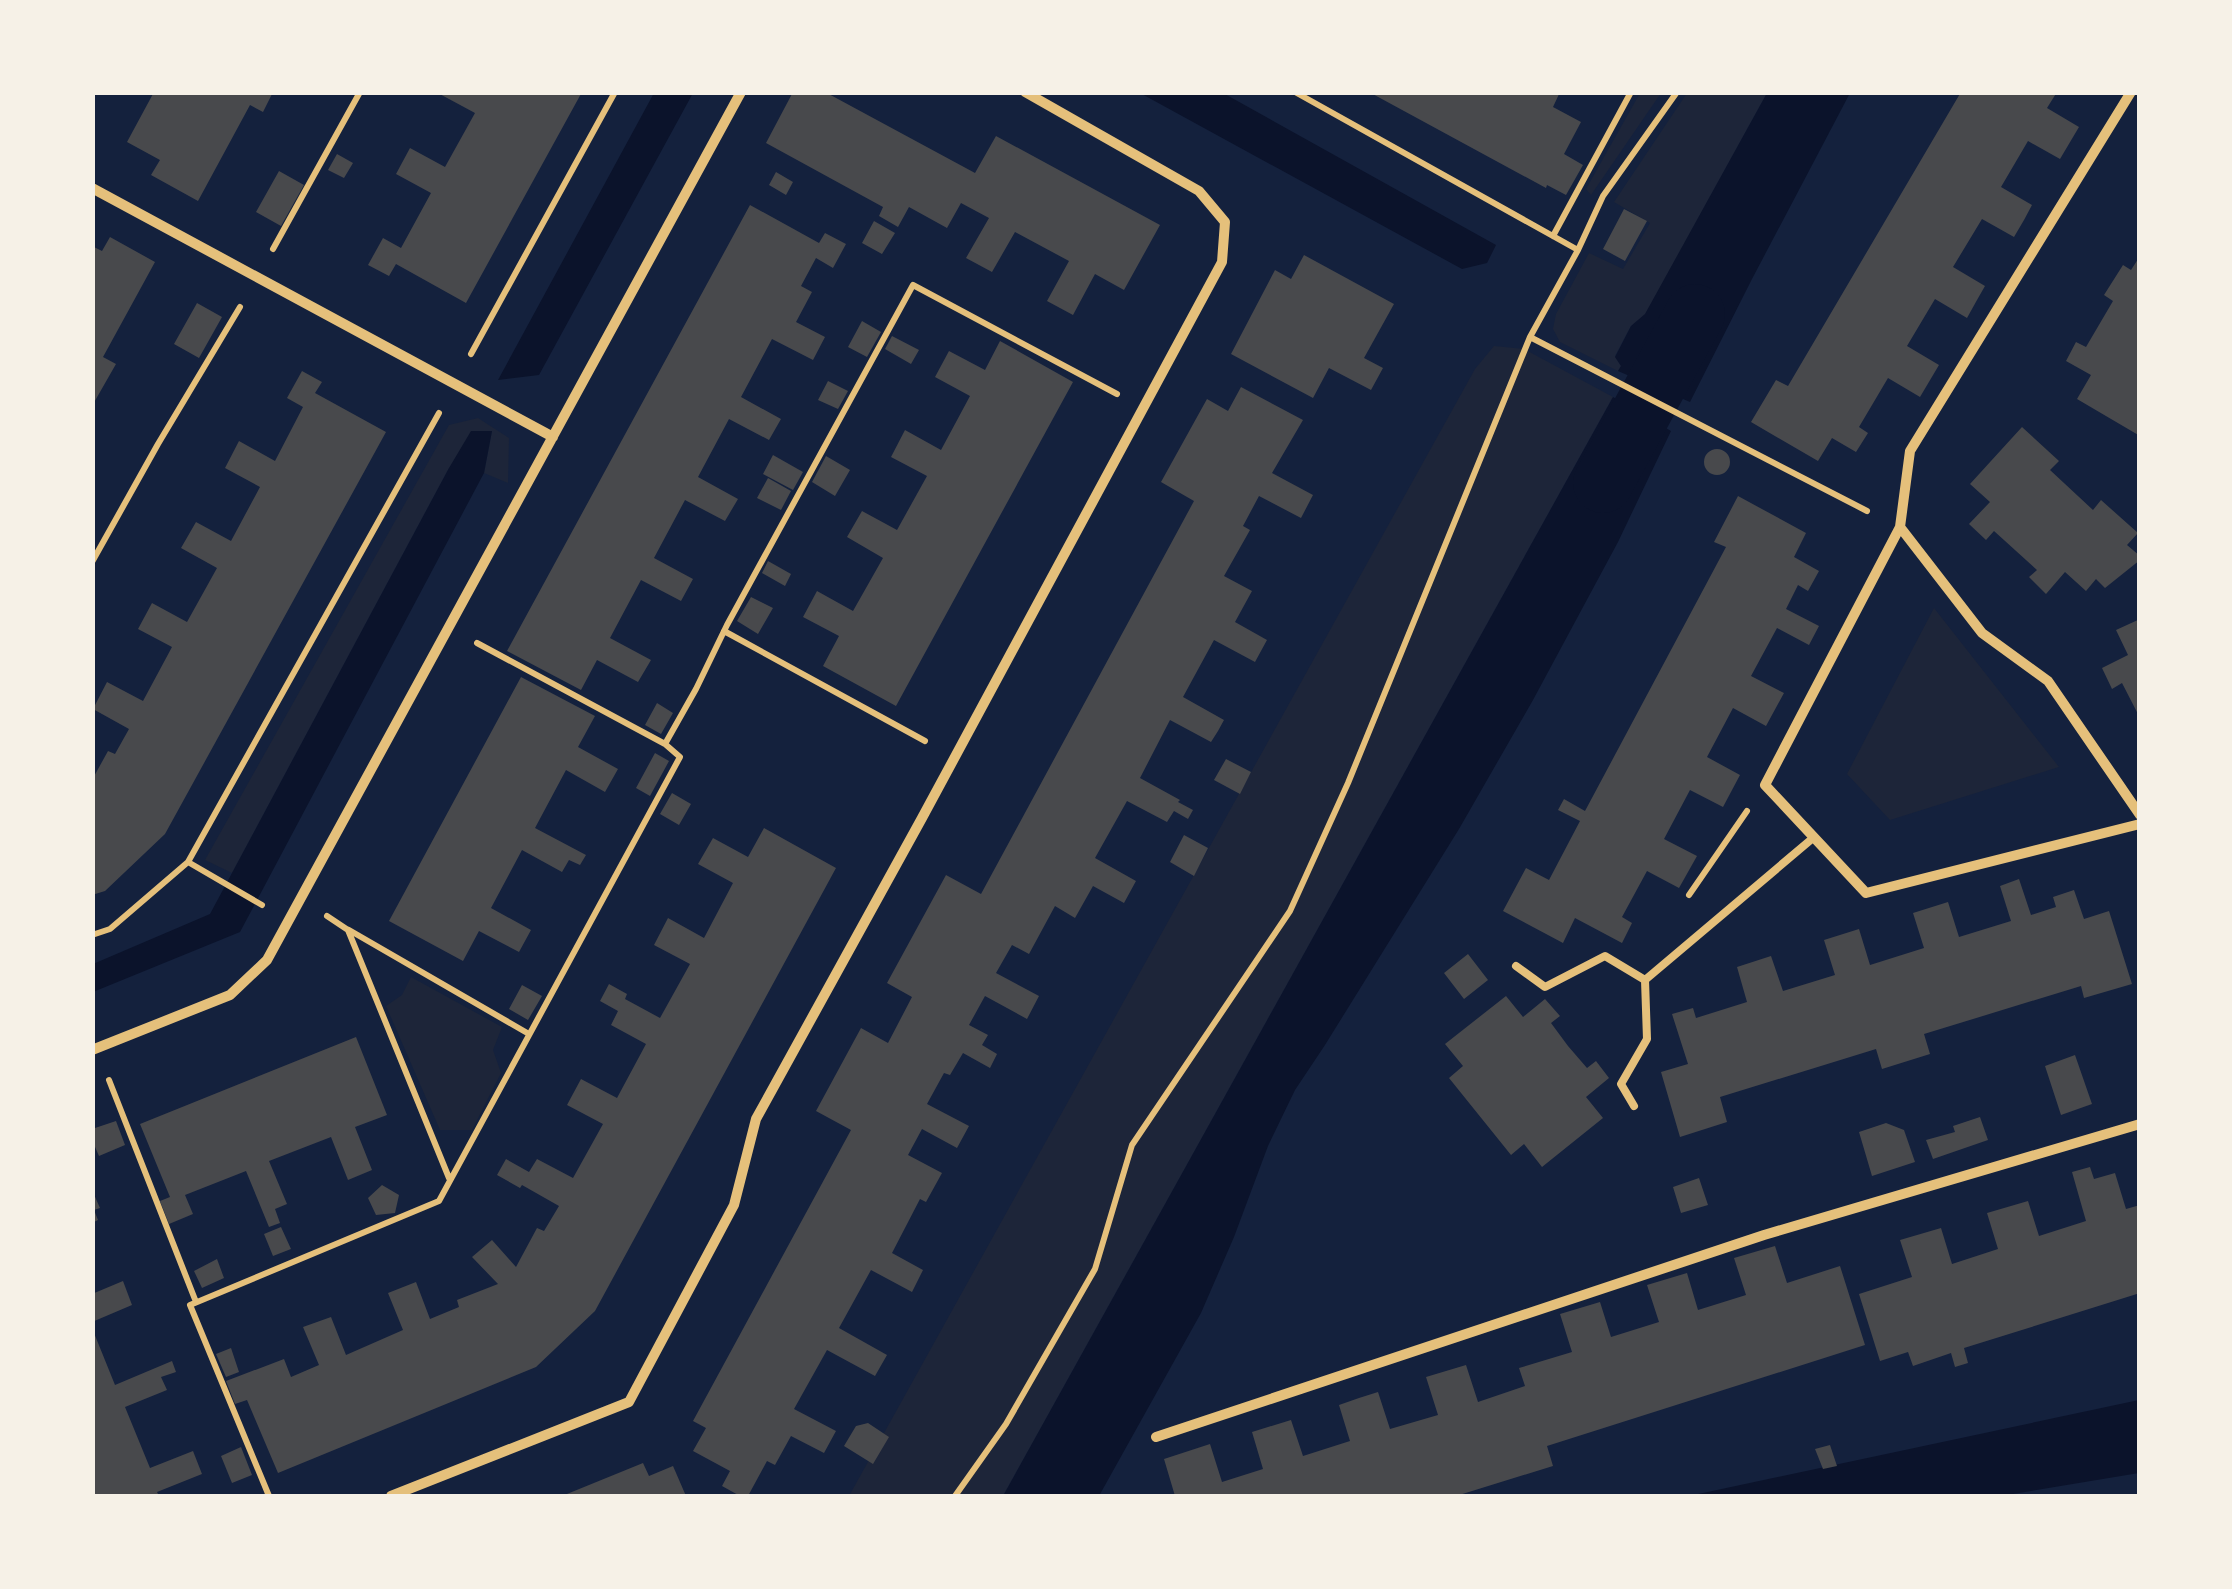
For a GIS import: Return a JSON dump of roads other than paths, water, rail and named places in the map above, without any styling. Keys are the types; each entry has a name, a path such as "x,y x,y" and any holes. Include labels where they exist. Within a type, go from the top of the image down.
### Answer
{"street":[{"path":"94,1049 230,995 266,960 741,92"},
{"path":"392,1496 629,1402 734,1205 756,1119 1222,262 1225,222 1199,191 1026,92"},
{"path":"2131,92 1910,451 1900,527 1765,785 1866,893 2140,824"},
{"path":"92,188 554,436"},
{"path":"1900,527 1982,632 2048,681 2140,814"},
{"path":"1156,1437 1764,1235 2140,1124"}],"lane":[{"path":"1646,980 1812,838"},
{"path":"1516,966 1545,987 1604,956 1646,980"},
{"path":"1634,1106 1621,1084 1647,1038 1646,980"}],"waterway":[{"path":"1603,483 1695,314"}]}
